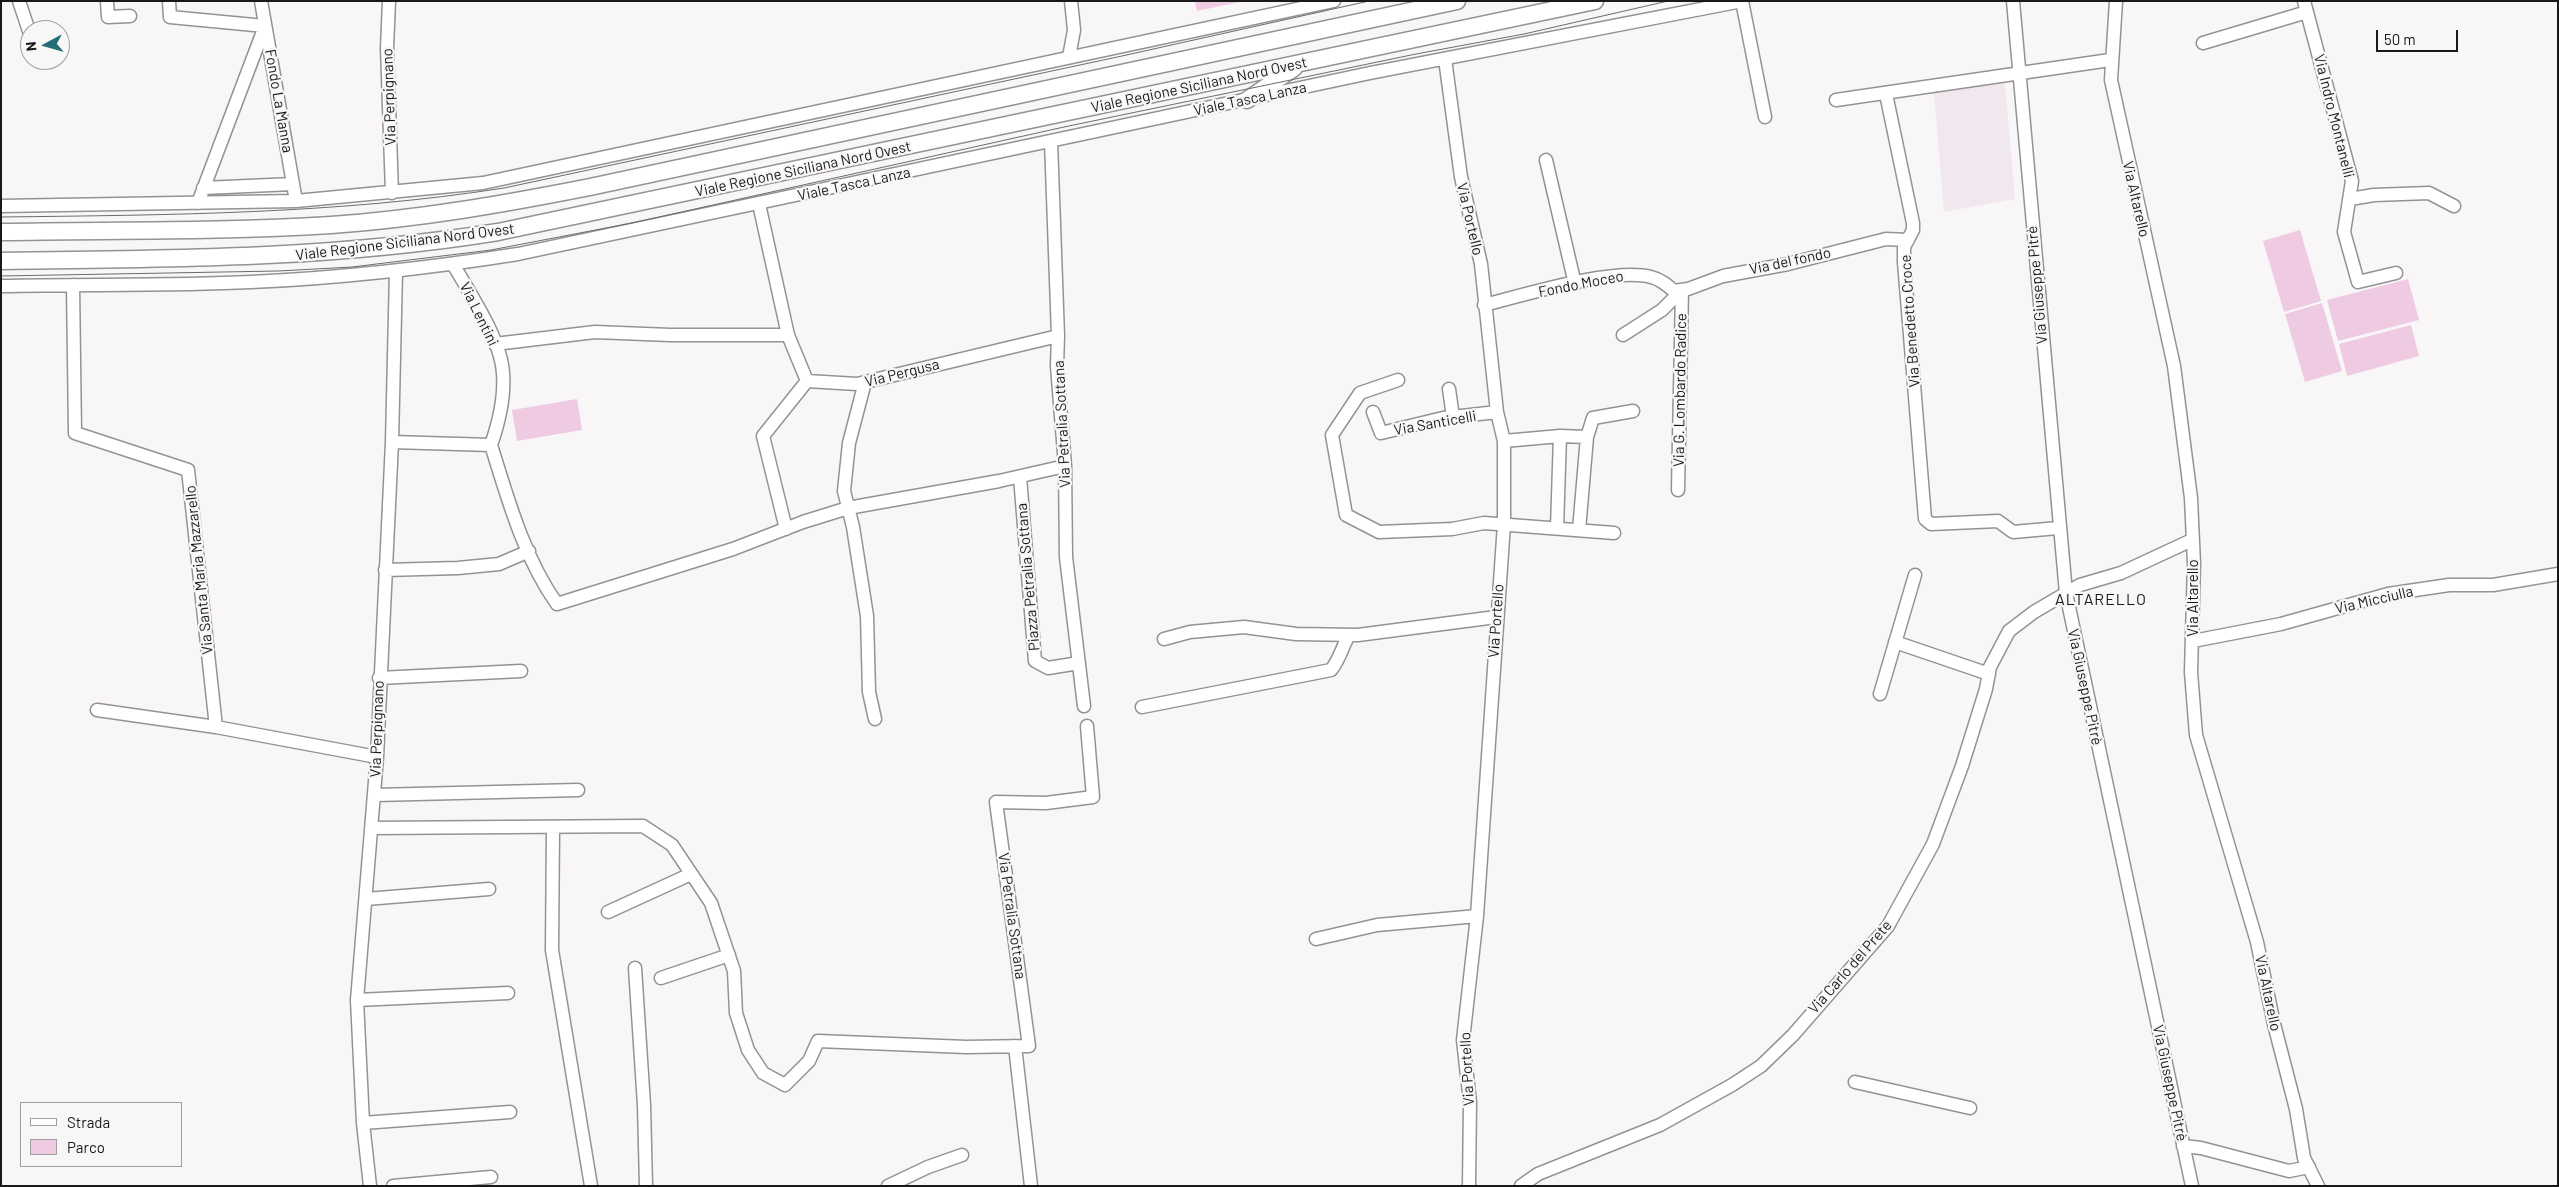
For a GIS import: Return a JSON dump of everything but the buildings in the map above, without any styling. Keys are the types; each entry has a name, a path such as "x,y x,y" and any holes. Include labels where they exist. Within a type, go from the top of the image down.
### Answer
{"main road":[{"name":"Viale Regione Siciliana Nord Ovest","path":"1,232 285,227 361,222 465,210 590,187 1457,1"},
{"name":"Viale Regione Siciliana Nord Ovest","path":"1,261 285,256 377,248 473,236 600,212 1595,1"},
{"path":"1247,100 1302,63"}],"street":[{"path":"19,1 25,20"},
{"path":"107,1 108,17 130,16"},
{"path":"169,1 170,17 265,26 198,203"},
{"name":"Fondo La Manna","path":"261,1 296,201"},
{"name":"Via Perpignano","path":"389,1 387,48 392,193"},
{"path":"1069,57 1074,30 1072,1"},
{"path":"1,206 296,201 483,183 1334,1"},
{"path":"1742,1 1764,117"},
{"name":"Viale Tasca Lanza","path":"759,204 1445,59 1742,1"},
{"name":"Via Giuseppe Pitrè","path":"2013,1 2058,528 2066,594 2192,1186"},
{"name":"Via Altarello","path":"2116,1 2114,49 2110,60 2111,80 2174,366 2191,498 2193,642 2191,672 2196,735 2257,942 2274,1024 2296,1109 2304,1158 2318,1186"},
{"path":"2203,43 2306,7"},
{"name":"Via Indro Montanelli","path":"2306,7 2352,181 2344,232 2358,282 2396,273"},
{"name":"Via Portello","path":"1445,59 1461,178 1481,264 1493,413 1504,441 1504,524 1496,618 1477,916 1463,1040 1470,1102 1469,1186"},
{"path":"1836,100 2018,75 2110,60"},
{"name":"Via Benedetto Croce","path":"1886,94 1913,223 1904,247 1904,262 1923,498 1927,522 1934,524 1998,521 2013,532 2058,528"},
{"name":"Via Petralia Sottana","path":"1051,141 1058,336 1057,366 1066,466 1066,557 1084,706"},
{"path":"1546,160 1574,284"},
{"path":"203,188 293,184"},
{"path":"2350,199 2429,193 2454,206"},
{"path":"759,204 788,335 807,381 763,436 786,529"},
{"name":"Viale Regione Siciliana Nord Ovest","path":"1,286 250,282 396,271 453,264 571,244 759,204"},
{"name":"Via del fondo","path":"1678,290 1723,276 1788,264 1886,239 1908,240"},
{"name":"Via Lentini","path":"453,264 491,332 503,372 501,416 491,445"},
{"name":"Via Perpignano","path":"370,1186 363,1123 357,1000 377,757 379,678 392,442 396,271"},
{"name":"Fondo Moceo","path":"1484,305 1574,284 1630,275 1652,277 1678,290"},
{"name":"Via Santa Maria Mazzarello","path":"73,285 74,433 188,470 216,727"},
{"path":"1623,335 1662,310 1678,290"},
{"name":"Via G. Lombardo Radice","path":"1678,290 1678,490"},
{"path":"494,344 596,332 670,335 788,335"},
{"name":"Via Pergusa","path":"807,381 857,384 1058,336"},
{"path":"1398,380 1360,393 1332,434 1346,515 1379,532 1452,529 1484,524 1504,524 1614,533"},
{"path":"865,382 849,443 844,491 867,616 869,692 875,719"},
{"path":"1449,389 1453,417"},
{"path":"1580,530 1588,437 1593,418 1633,411"},
{"name":"Via Santicelli","path":"1372,412 1381,433 1453,417 1493,413"},
{"path":"1504,441 1560,436 1588,437"},
{"path":"1557,528 1560,436"},
{"path":"392,442 491,445 514,516 544,586 557,604 733,549 848,508 1020,477 1066,466"},
{"name":"Piazza Petralia Sottana","path":"1020,477 1035,661 1048,668 1079,663"},
{"name":"Via Carlo del Prete","path":"1521,1186 1538,1174 1660,1125 1732,1085 1761,1066 1793,1034 1893,918 1933,844 1962,766 1990,674 1990,667 2009,631 2034,612 2080,585 2121,573 2192,540"},
{"path":"385,570 458,568 499,564 529,551"},
{"name":"Via Micciulla","path":"2193,642 2281,624 2388,594 2449,585 2493,585 2558,574"},
{"path":"1880,694 1915,575"},
{"path":"1164,639 1190,632 1244,627 1296,634 1349,635 1496,618"},
{"path":"1142,707 1331,670 1340,658 1342,647 1349,635"},
{"path":"1895,642 1990,674"},
{"path":"379,678 521,671"},
{"path":"97,710 216,727 377,757"},
{"name":"Via Petralia Sottana","path":"1015,1046 1029,1046 996,802 1046,803 1093,797 1087,726"},
{"path":"374,795 578,790"},
{"path":"372,828 643,826 672,845 711,903 734,971 736,1013 748,1050 763,1073 785,1085 810,1061 818,1041 966,1047 1015,1046 1031,1186"},
{"path":"554,827 552,950 591,1186"},
{"path":"608,912 691,874"},
{"path":"366,899 489,889"},
{"path":"1316,939 1377,925 1477,916"},
{"path":"662,978 729,955"},
{"path":"635,968 644,1105 646,1186"},
{"path":"357,1000 508,993"},
{"path":"1855,1082 1970,1108"},
{"path":"363,1123 510,1112"},
{"path":"2183,1146 2201,1148 2289,1171 2309,1167"},
{"path":"888,1186 928,1167 962,1156"},
{"path":"393,1186 490,1177"}],"shaded area":[{"path":"2005,83 2015,199 1944,212 1934,92"}],"green space":[{"path":"1195,1 1245,1 1197,11"},
{"path":"2300,230 2321,301 2284,312 2263,241"},
{"path":"2408,279 2419,320 2338,341 2327,300"},
{"path":"2322,303 2342,371 2305,382 2285,314"},
{"path":"2411,325 2419,356 2347,376 2339,344"},
{"path":"577,399 582,430 517,441 512,410"}],"tram line":[{"path":"1,217 254,212 442,197 504,188 1122,56 1369,1"},
{"path":"1,276 278,271 352,267 491,250 632,223 1064,127 1416,54 1524,34 1668,1"}],"district":[{"name":"ALTARELLO","path":"2101,600"}]}
